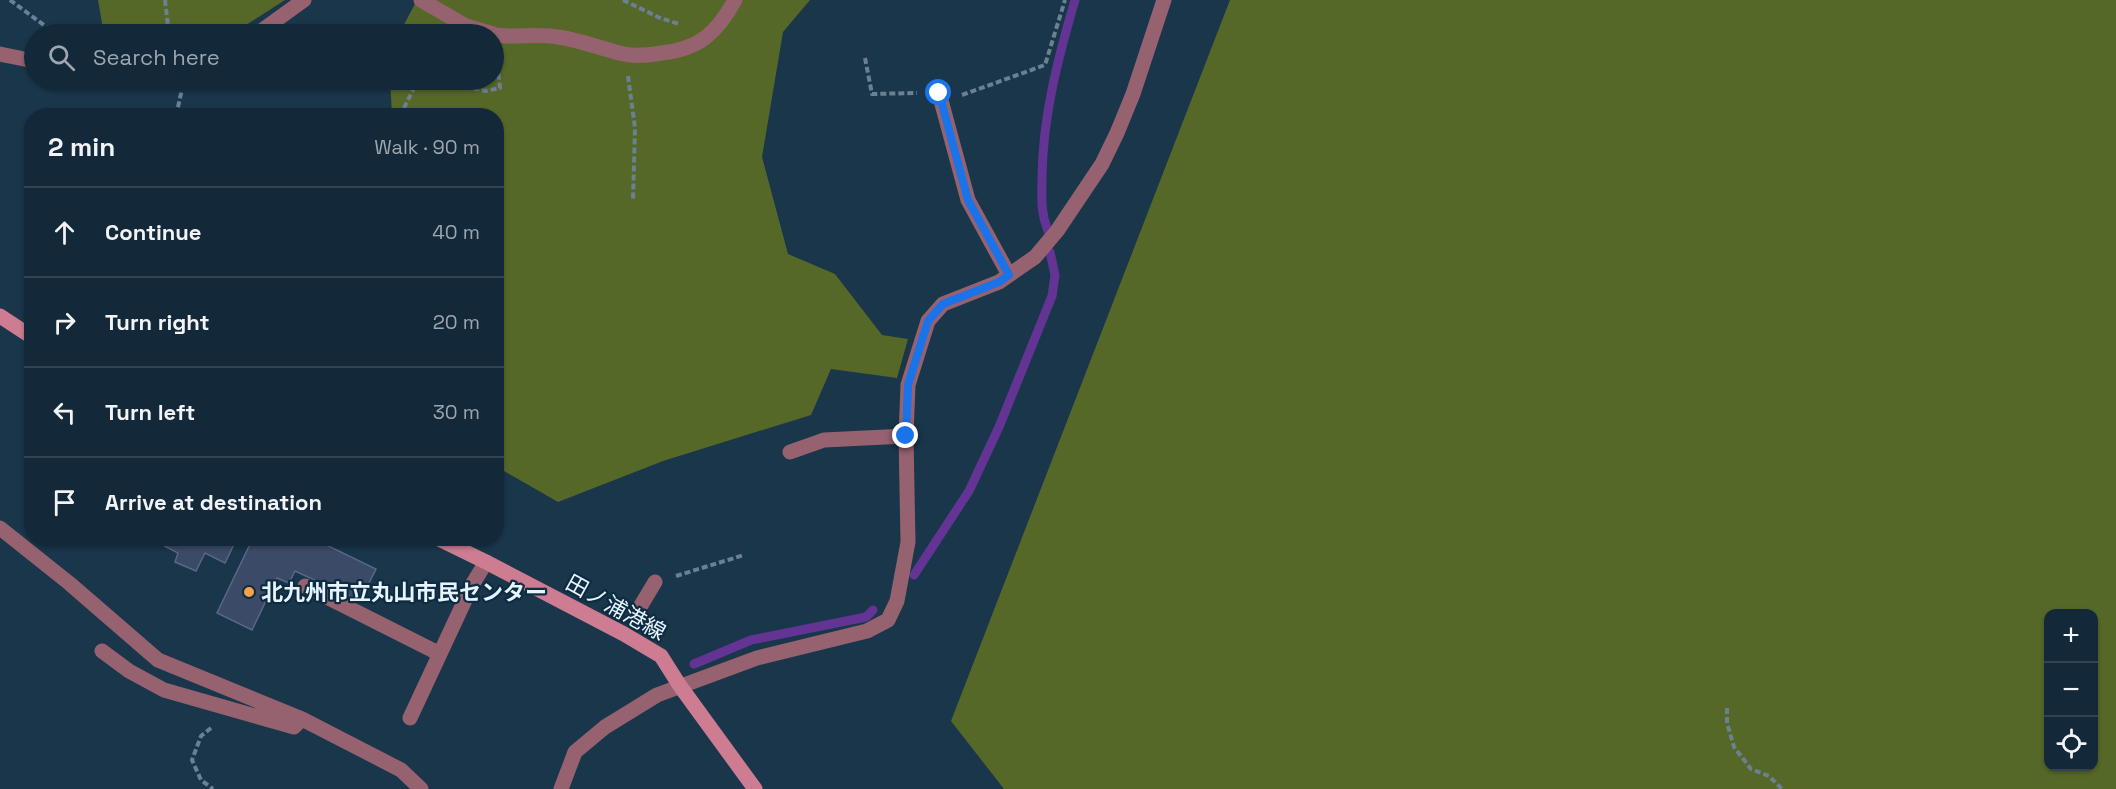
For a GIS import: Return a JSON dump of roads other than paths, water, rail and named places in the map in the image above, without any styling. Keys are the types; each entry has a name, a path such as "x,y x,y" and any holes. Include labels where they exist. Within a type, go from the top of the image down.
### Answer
{"main road":[{"path":"0,316 24,332"},
{"name":"田ノ浦港線","path":"453,546 624,634 661,656 755,789"}],"street":[{"path":"271,24 304,0"},
{"path":"421,0 463,24"},
{"path":"504,37 556,36 627,55 677,52 699,42 713,32 726,17 735,0"},
{"path":"561,789 575,752 605,727 657,695 757,658 867,630 888,620 897,601 908,542 906,436 908,385 928,321 943,304 999,282 1035,257 1057,231 1101,164 1133,94 1164,0"},
{"path":"0,54 24,59"},
{"path":"940,97 968,200 1009,275"},
{"path":"790,452 824,440 906,436"},
{"path":"0,528 69,583 158,660 302,719 400,770 421,789"},
{"path":"410,718 472,585 486,562"},
{"path":"634,617 655,582"},
{"path":"304,586 440,654"},
{"path":"102,651 129,671 164,690 294,727 302,719"}],"waterway":[{"path":"1048,231 1042,197 1045,131 1057,65 1075,0"},
{"path":"914,575 969,491 999,427 1052,296 1055,275 1050,252"},
{"path":"694,664 751,640 866,617 873,610"}],"place":[{"name":"北九州市立丸山市民センター","path":"249,592"}]}
